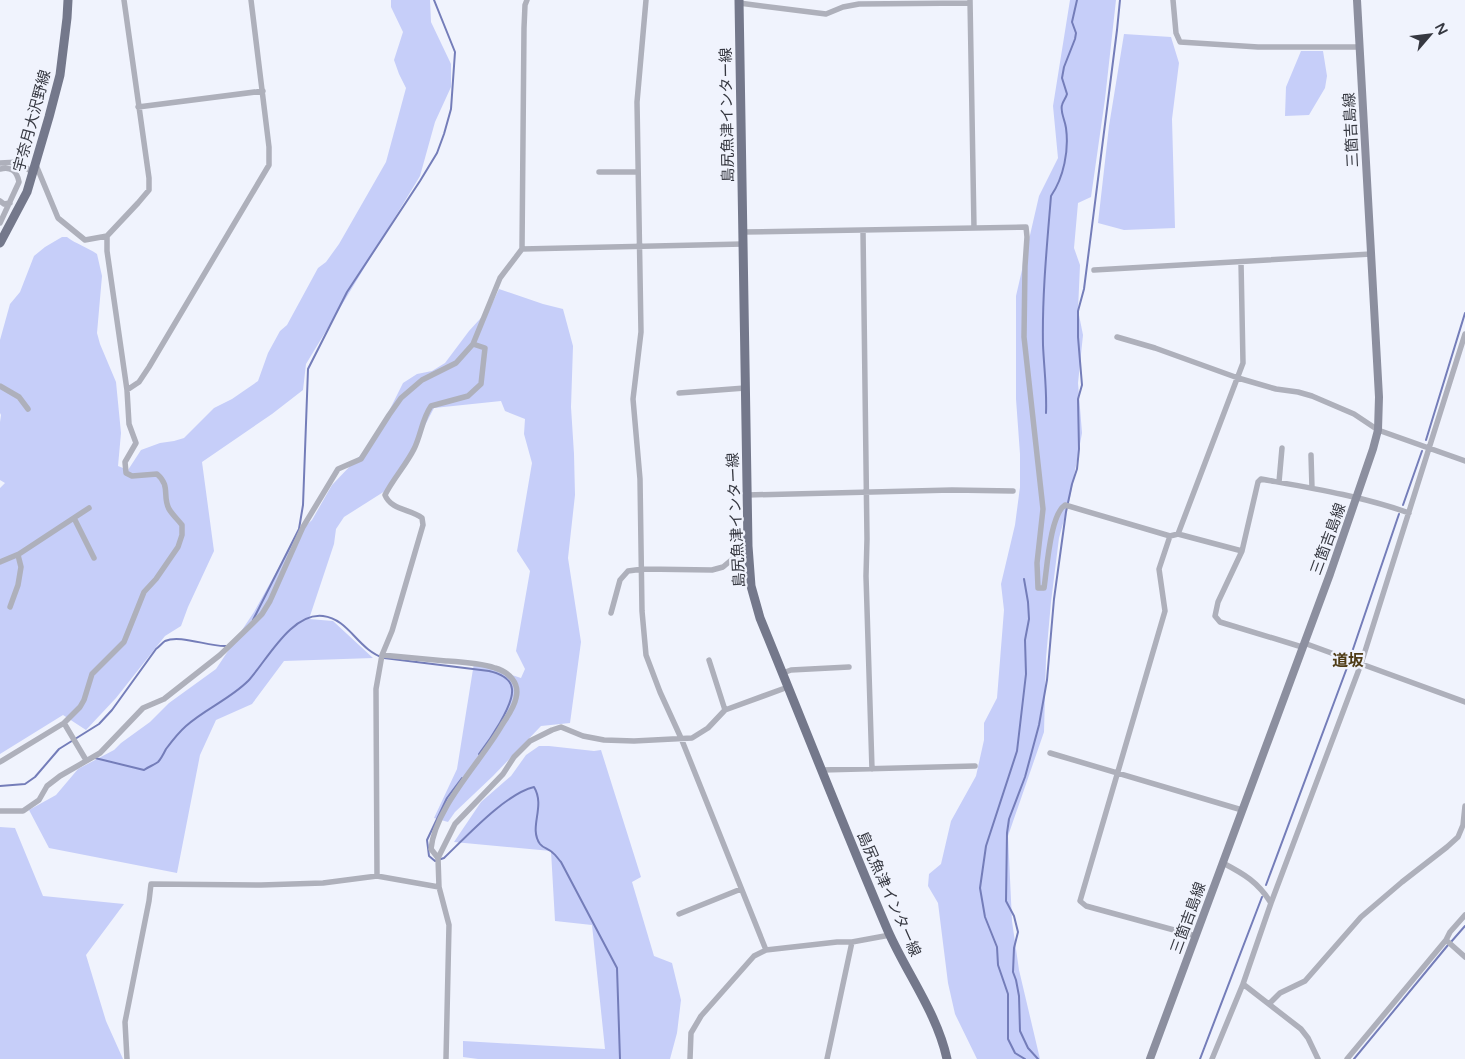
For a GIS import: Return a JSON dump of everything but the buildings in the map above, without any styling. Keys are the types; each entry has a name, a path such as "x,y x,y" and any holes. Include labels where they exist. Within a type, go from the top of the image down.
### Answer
{"main road":[{"name":"宇奈月大沢野線","path":"0,243 27,192 34,169 60,75 68,0"},
{"name":"三箇吉島線","path":"1150,1059 1357,497 1378,430 1379,397 1357,0"},
{"name":"島尻魚津インター線","path":"739,2 748,546 749,573 754,599 856,856 890,934 934,1022 947,1059"}],"street":[{"path":"0,163 20,162 34,169 58,218 85,240 107,236 149,190 149,178 124,0"},
{"path":"127,390 139,382 269,165 270,147 251,0"},
{"path":"0,811 23,811 39,800 47,786 100,752 143,708 164,699 220,655 262,614 278,585 303,527 338,468 361,459 388,415 401,398 422,380 456,363 473,344 500,278 522,249 524,28 527,0"},
{"path":"646,0 637,102 641,332 633,400 640,479 643,569 642,611 646,655 766,950"},
{"path":"1174,0 1176,33 1180,42 1258,47 1360,47"},
{"path":"739,2 826,14 843,7 859,4 970,2 974,228"},
{"path":"138,107 263,90"},
{"path":"0,169 12,169 18,176 19,182 0,223"},
{"path":"18,176 34,169"},
{"path":"599,172 638,172"},
{"path":"0,201 4,204 10,204"},
{"path":"743,232 1026,227 1024,337 1044,509 1037,563 1038,588 1044,588 1051,537 1060,508 1065,505 1085,509 1170,536 1178,534 1242,551"},
{"path":"863,231 866,576 872,768"},
{"path":"0,762 64,723 80,707 92,674 124,642 144,592 156,579 178,547 182,535 182,525 168,508 167,490 162,479 157,474 132,476 126,473 125,462 136,444 129,424 127,390 107,251 107,236"},
{"path":"522,249 743,244"},
{"path":"1094,270 1371,254"},
{"path":"1178,534 1243,363 1241,262"},
{"path":"1212,1059 1243,984 1271,903 1361,664 1465,334"},
{"path":"1117,337 1155,348 1238,378 1276,389 1312,396 1354,414 1378,430 1465,461"},
{"path":"377,876 376,689 382,655 392,631 423,525 422,518 417,514 388,502 385,495 390,484 415,448 424,416 431,406 468,396 482,384 485,348 473,344"},
{"path":"0,386 19,397 28,408"},
{"path":"679,393 745,388"},
{"path":"1278,482 1282,448"},
{"path":"1311,455 1312,488"},
{"path":"1408,513 1357,497 1261,479 1258,482 1242,551 1218,602 1214,616 1220,622 1345,658 1465,702"},
{"path":"747,495 943,490 1014,491"},
{"path":"0,562 18,554 89,508"},
{"path":"74,518 94,558"},
{"path":"1170,536 1160,570 1165,611 1080,900 1086,906 1196,936"},
{"path":"612,613 620,580 628,571 643,569 712,570 723,567 748,546"},
{"path":"10,607 18,585 21,567 18,554"},
{"path":"382,655 468,662 495,668 507,673 514,680 517,688 517,697 514,705 492,743 446,808 432,838 431,849 438,858"},
{"path":"709,660 725,710"},
{"path":"783,673 792,670 849,667"},
{"path":"446,1059 448,925 439,887 438,858 455,824 503,774 514,757 530,741 561,727 583,736 604,740 634,741 692,738 708,728 725,710 788,687"},
{"path":"64,723 86,760"},
{"path":"1050,753 1242,810"},
{"path":"822,770 975,766"},
{"path":"1269,1004 1280,993 1305,981 1361,917 1458,837 1463,825 1465,806"},
{"path":"1223,863 1247,876 1257,884 1271,903"},
{"path":"127,1059 124,1022 151,884 261,885 323,883 377,876 439,887"},
{"path":"679,914 741,889"},
{"path":"1347,1059 1465,915"},
{"path":"690,1059 692,1033 701,1016 754,956 766,950 852,942 890,934"},
{"path":"1446,940 1465,957"},
{"path":"827,1059 852,942"},
{"path":"1243,984 1301,1028 1318,1059"}],"shaded area":[{"path":"391,0 430,0 431,22 451,64 451,87 435,122 420,176 306,364 303,390 272,414 202,462 214,551 181,626 165,636 116,698 86,730 63,715 0,754 0,488 5,483 0,480 0,340 10,304 20,292 34,256 62,237 67,237 97,254 102,276 97,333 116,382 121,433 118,466 128,470 141,450 160,443 184,438 214,408 232,399 258,381 268,353 280,331 287,325 318,268 326,262 339,244 386,162 406,88 394,60 403,32 391,7"},
{"path":"1070,0 1116,0 1105,99 1091,197 1078,203 1074,248 1080,265 1078,310 1083,335 1078,383 1082,433 1070,498 1059,538 1046,658 1044,732 1008,836 1012,921 1019,970 1040,1059 977,1059 955,1014 948,983 938,903 928,886 929,874 941,864 951,821 976,776 984,740 984,723 997,698 1004,610 1001,584 1015,525 1020,487 1016,399 1016,296 1039,196 1058,158 1053,106"},
{"path":"1124,34 1171,37 1179,63 1172,119 1175,228 1124,230 1098,223 1109,126"},
{"path":"1301,51 1323,51 1327,76 1325,88 1309,115 1285,116 1286,87"},
{"path":"499,289 563,309 573,346 571,407 575,495 568,558 581,642 570,723 541,726 455,812 448,822 434,818 457,769 474,663 521,678 525,669 516,651 530,571 517,551 532,463 524,434 525,419 505,411 501,401 434,408 412,450 385,491 344,517 336,529 334,544 309,619 333,621 373,658 284,661 252,704 216,720 200,755 177,873 49,848 29,810 56,795 78,769 114,750 150,722 169,703 216,669 254,612 298,533 312,520 332,485 374,441 403,383 417,374 432,371 445,363 469,331 490,308"},
{"path":"539,746 601,750 641,877 632,882 654,956 672,963 681,1000 677,1033 670,1059 478,1059 463,1057 463,1041 605,1049 592,925 555,921 551,851 454,842 481,802 511,776 526,755"},
{"path":"0,827 15,828 43,896 124,904 86,955 106,1021 123,1059 0,1059"}],"waterway":[{"path":"253,620 299,529 303,505 308,369 347,292 420,181 437,153 444,134 451,109 455,52 434,0"},
{"path":"1046,413 1043,345 1046,251 1051,196 1056,189 1065,163 1067,136 1062,104 1067,94 1062,78 1064,67 1075,39 1076,33 1072,22 1077,0"},
{"path":"1038,1059 1028,1048 1020,1031 1019,996 1013,972 1014,948 1018,932 1014,916 1006,901 1007,833 1009,819 1025,777 1039,725 1047,680 1054,599 1066,512 1077,469 1079,449 1078,399 1082,385 1078,311 1084,289 1120,0"},
{"path":"1426,440 1465,313"},
{"path":"1403,505 1422,451"},
{"path":"1351,655 1399,514"},
{"path":"1024,579 1029,619 1025,640 1026,674 1017,751 986,846 980,888 985,917 997,947 998,965 1008,994 1008,1039 1015,1053 1025,1059"},
{"path":"95,758 144,770 156,763 180,731 248,681 290,630 300,622 311,617 323,616 332,618 340,623 367,648 384,658 489,671 507,679 511,685 512,696 500,723 479,754"},
{"path":"0,786 25,784 35,777 59,749 99,724 112,710 156,649 165,641 178,639 226,646"},
{"path":"1266,885 1348,665"},
{"path":"462,778 447,798 427,840 429,856 435,861 444,858 474,828 499,807 523,791 534,787 538,802 536,831 540,844 550,850 561,862 617,968 620,1059"},
{"path":"1200,1059 1262,897"},
{"path":"1451,942 1465,926"},
{"path":"1354,1059 1448,945"}],"district":[{"name":"道坂","path":"1348,660"}]}
